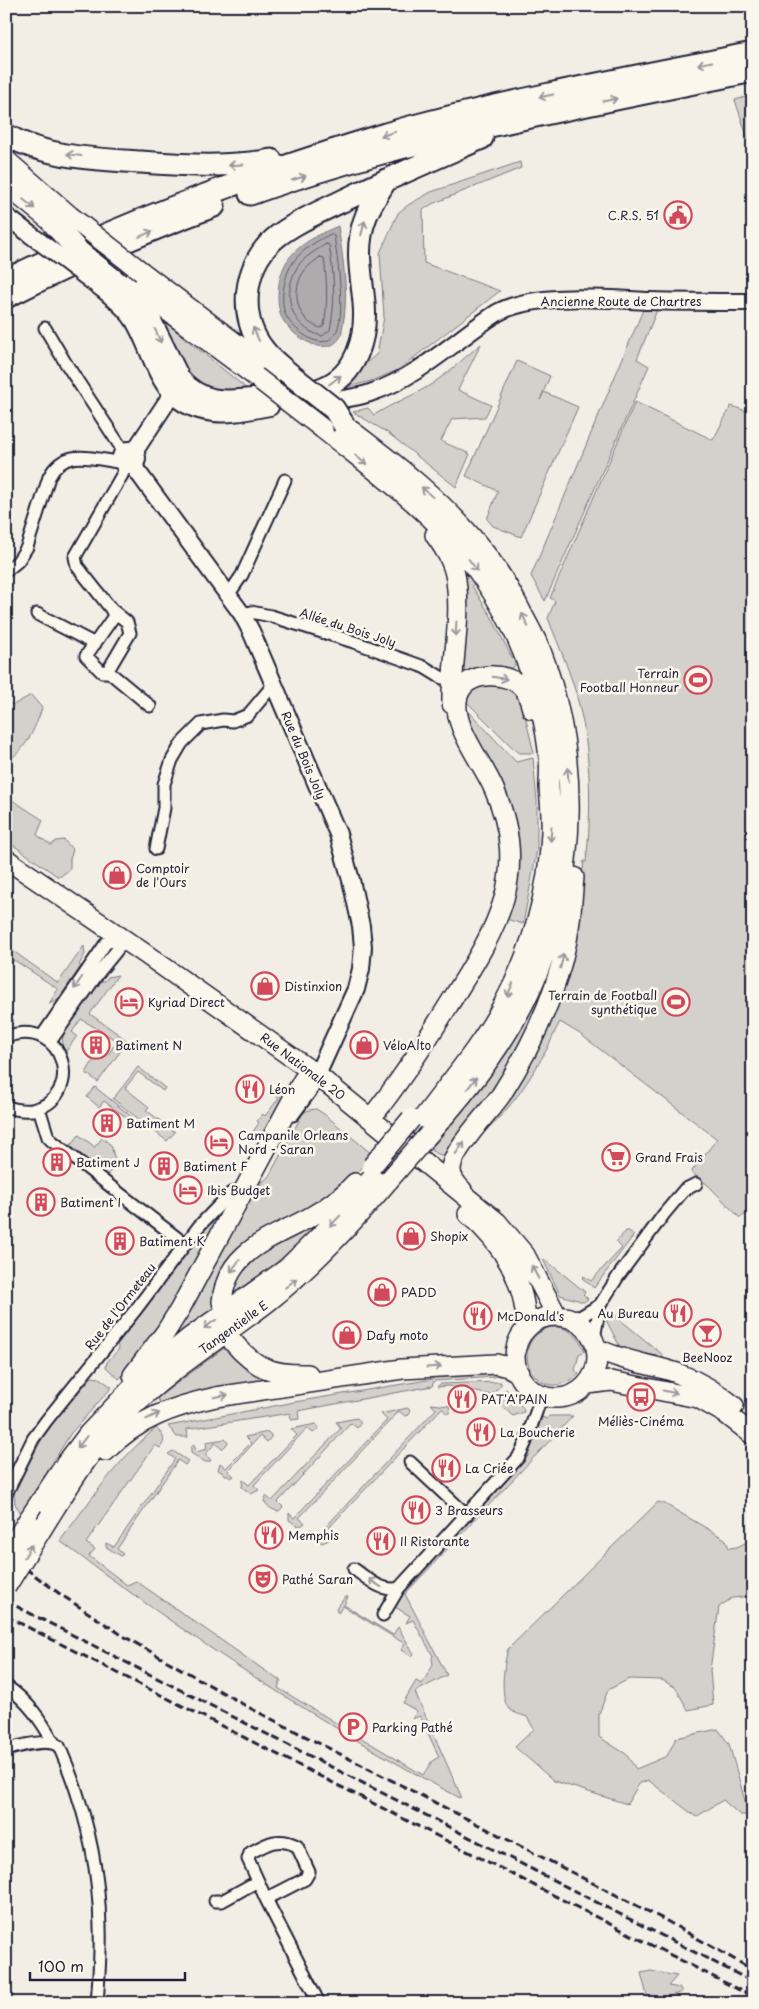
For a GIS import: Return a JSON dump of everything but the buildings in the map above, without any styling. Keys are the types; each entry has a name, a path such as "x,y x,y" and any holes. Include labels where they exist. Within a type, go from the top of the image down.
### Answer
{"highway":[{"path":"6,280 112,231 180,203 301,161 410,127 536,98 753,53"},
{"path":"6,297 145,234 258,190 409,145 753,71"},
{"path":"344,425 334,409 281,372 256,337 247,307 247,295 255,262 274,239 290,228 386,180 528,118"},
{"path":"6,135 44,150 106,160 204,166 242,165 286,157 301,161"},
{"path":"61,220 79,252 123,282 143,306 179,379 186,387 204,398 214,401 282,397 322,388 345,372 355,358 362,341 365,317 360,262 361,234 370,206 386,180"}],"main road":[{"path":"6,160 61,220"},
{"path":"6,184 61,220"},
{"name":"Ancienne Route de Chartres","path":"6,216 31,235 123,282 123,306 133,319 158,375 172,394 192,407 212,413 223,414 361,396 403,379 433,360 497,313 529,301 753,302"},
{"path":"123,282 281,372"},
{"path":"6,1555 64,1466 124,1416 145,1376 189,1338 286,1269 339,1217 420,1126 440,1094 476,1048 504,1004 533,932 546,879 551,833 549,761 539,702 512,628 492,593 469,560 432,518 323,429 256,377 123,282"},
{"path":"128,459 172,394"},
{"path":"344,425 406,471 450,512 486,554 511,591 540,650 553,691 565,744 569,789 567,860 550,935 538,973 500,1044 469,1087 420,1126"},
{"name":"Rue du Bois Joly","path":"128,459 242,614 338,834 361,926 363,947 362,969 356,990 311,1081"},
{"path":"416,504 424,525 432,532 450,559 456,579 457,602 452,714 454,726 461,739 488,775"},
{"path":"370,1118 412,1061 470,973 493,931 506,890 509,846 506,826 501,806 488,775 461,726 457,711 458,695 462,688 482,677 498,676 518,685 529,698 549,786"},
{"path":"474,1204 452,1176 452,1164 457,1152 498,1099 521,1063 546,1014 557,981 566,944 577,850 569,824"},
{"name":"Rue Nationale 20","path":"6,859 115,943 252,1041 370,1118 497,1222 525,1255 566,1318 583,1326 596,1345 618,1357 677,1373 700,1383 732,1404 753,1421"},
{"name":"Rue Nationale 20","path":"6,874 115,943 181,979 311,1081 495,1239 515,1274 526,1310 526,1329 516,1350 519,1372"},
{"path":"6,1587 78,1473 96,1463 107,1449 165,1333 180,1309 244,1190 270,1151 311,1081"},
{"path":"222,1302 223,1289 227,1278 234,1266 248,1251 312,1216 379,1172"},
{"path":"526,1329 540,1319 566,1318"},
{"path":"233,1342 251,1361 262,1368 276,1373 293,1374 496,1364 519,1372 524,1382 532,1390 554,1398 578,1392 587,1384 594,1373 597,1360 596,1345"},
{"path":"124,1416 174,1408 216,1397 402,1369"},
{"path":"587,1384 611,1380 698,1398 726,1414 753,1436"}],"street":[{"path":"45,328 128,459"},
{"path":"6,571 23,555 49,477 56,466 66,460 80,456 117,462 128,459"},
{"path":"106,672 130,633 127,622 111,609 77,566 75,557 122,475 128,459"},
{"path":"229,594 242,575 285,480"},
{"path":"111,609 114,616 86,656 102,672 109,672 150,706"},
{"name":"Allée du Bois Joly","path":"242,614 251,612 349,640 424,667 442,678"},
{"path":"37,614 95,644"},
{"path":"156,849 164,808 164,784 172,760 182,743 201,724 223,720 233,721 248,715 274,684"},
{"path":"46,1039 115,943"},
{"path":"6,1037 22,1033 46,1039 59,1052 64,1064 64,1078 59,1091 50,1101 39,1108 26,1111 6,1106"},
{"path":"39,1108 48,1137 52,1141 185,1244"},
{"path":"596,1345 595,1333 600,1305 619,1275 670,1206 684,1190 696,1184"},
{"name":"Rue de l'Ormeteau","path":"6,1494 33,1440 46,1421 137,1308 199,1226 228,1196 234,1192 244,1190"},
{"path":"566,1318 600,1305"},
{"path":"384,1615 399,1588 518,1458 525,1444 542,1395"},
{"path":"410,1462 467,1515"},
{"path":"354,1569 384,1589 399,1588"},
{"path":"6,1686 25,1700 38,1716 54,1743"},
{"path":"6,1750 46,1742 54,1743 59,1746 71,1774 86,1822 94,1857 100,1927 97,2003"},
{"path":"266,1899 305,1879 309,1872 297,1846 273,1841 250,1853 248,1859 266,1899 319,2003"},
{"path":"215,1901 222,1901 258,1881"}],"shaded area":[{"path":"753,95 753,154 735,100"},
{"path":"520,162 521,168 432,204 423,210 424,263 500,291 398,370 371,381 340,389 352,380 364,365 377,354 384,317 380,253 398,213 431,192"},
{"path":"643,310 657,310 637,359 649,366 545,601 531,576"},
{"path":"160,318 251,392 200,391 176,364"},
{"path":"481,344 458,390 491,405 485,417 452,419 441,441 470,454 456,487 388,433 353,412 368,408 374,415 418,392 445,375"},
{"path":"517,361 550,376 540,400 544,392 578,407 521,537 493,526 487,519 498,491 466,476"},
{"path":"635,402 713,440 731,406 753,413 753,1209 740,1218 709,1186 691,1172 717,1139 580,1034 560,1022 542,1059 528,1081 504,1113 485,1131 483,1130 575,931 588,843 590,803 588,762 583,723 576,694 548,618 555,601 550,598"},
{"path":"460,564 474,583 472,586 491,616 514,660 515,664 512,670 457,679"},
{"path":"489,684 514,688 525,716 534,753 520,753 514,749 464,699 475,688"},
{"path":"31,695 42,708 33,731 24,745 6,762 6,729 10,724 6,718 6,701 13,705"},
{"path":"462,704 516,762 533,758 537,801 537,850 523,924 506,919 516,841 511,808 499,778 471,737"},
{"path":"6,796 43,820 37,835 51,845 56,841 64,840 73,850 70,859 70,869 61,876 57,876 6,840"},
{"path":"6,946 58,983 84,946 85,954 79,965 81,966 58,1000 49,1004 58,989 14,960 6,971"},
{"path":"555,953 557,964 514,1068 447,1154 440,1155 430,1150 477,1093 509,1049 534,1004"},
{"path":"118,975 90,1014 128,1041 98,1082 86,1073 99,1051 107,1056 117,1041 81,1019 72,1032 77,1036 65,1053 62,1045 63,1036 65,1030 100,981 105,981 108,977"},
{"path":"138,1067 165,1088 163,1091 138,1072 125,1088 149,1107 146,1110 175,1132 167,1141 113,1099"},
{"path":"95,1087 132,1117 130,1120 104,1101 99,1107 87,1097"},
{"path":"278,1094 283,1099 267,1133 255,1139 250,1136 259,1123 257,1121 263,1114 265,1116 279,1098 276,1096"},
{"path":"316,1109 373,1155 345,1187 266,1234 217,1306 165,1346 251,1193 269,1176 303,1113"},
{"path":"79,1135 95,1147 102,1138 111,1145 116,1164 107,1176 68,1146"},
{"path":"339,1203 287,1254 229,1299 240,1267"},
{"path":"225,1210 184,1294 133,1364 119,1379 106,1367 107,1362 119,1349 117,1345 211,1222"},
{"path":"626,1231 634,1235 594,1288 582,1278 584,1276 591,1281 622,1248 616,1242"},
{"path":"543,1259 585,1292 583,1294 588,1299 584,1302 560,1295"},
{"path":"608,1312 612,1313 663,1355 663,1358 620,1347 605,1318"},
{"path":"550,1327 562,1328 572,1333 579,1340 585,1351 579,1354 575,1370 579,1374 564,1383 550,1385 539,1380 531,1371 527,1359 529,1347 536,1335"},
{"path":"228,1345 276,1378 161,1404 157,1398"},
{"path":"496,1371 495,1377 434,1381 432,1386 298,1411 299,1419 291,1420 290,1413 187,1429 188,1437 177,1437 168,1426 433,1379 433,1373"},
{"path":"92,1377 99,1378 112,1387 71,1433 21,1513 15,1504 14,1492 43,1437 63,1409"},
{"path":"501,1382 501,1385 491,1395 448,1386 437,1387 440,1384"},
{"path":"506,1389 523,1408 524,1412 513,1416 495,1400"},
{"path":"431,1404 449,1406 450,1412 447,1414 442,1408 323,1534 329,1540 322,1543 312,1536 311,1529 318,1535 436,1409"},
{"path":"407,1408 410,1410 409,1415 405,1416 399,1411 299,1518 305,1523 298,1526 289,1520 289,1513 294,1518 387,1420 381,1414"},
{"path":"549,1416 573,1416 405,1594 447,1675 415,1692 461,1796 460,1798 356,1740 205,1645 60,1541 116,1467 156,1428 163,1437 162,1445 160,1448 155,1445 86,1543 95,1549 89,1556 127,1585 136,1581 281,1680 278,1688 423,1775 432,1761 439,1757 420,1716 412,1719 417,1711 403,1703 416,1681 422,1684 433,1665 433,1656 413,1620 406,1623 410,1616 395,1607 402,1592 528,1456 542,1417 547,1419"},
{"path":"357,1418 360,1424 357,1428 351,1423 278,1502 283,1507 279,1511 267,1505 264,1501 266,1496 272,1501 341,1428 336,1422"},
{"path":"316,1424 319,1428 313,1433 307,1428 254,1485 259,1490 251,1494 242,1487 243,1480 249,1485 297,1435 291,1429"},
{"path":"268,1432 271,1437 267,1442 260,1436 228,1471 234,1476 231,1478 218,1470 220,1463 226,1468 251,1443 245,1437"},
{"path":"225,1439 228,1443 222,1449 215,1443 205,1455 211,1460 209,1462 205,1462 191,1453 191,1448 194,1444 196,1452 207,1449 206,1442"},
{"path":"173,1451 188,1461 185,1465 178,1460 117,1549 123,1554 121,1556 106,1547 106,1543 114,1547 175,1459 168,1454"},
{"path":"658,1502 665,1504 725,1539 729,1548 737,1547 753,1539 753,1596 732,1598 719,1607 710,1670 713,1705 688,1710 675,1687 662,1680 629,1679 608,1690 599,1714 599,1737 626,1754 636,1769 667,1756 676,1738 718,1729 729,1744 749,1815 740,1815 723,1800 696,1817 648,1780 639,1784 627,1804 554,1781 515,1747 534,1729 527,1717 515,1713 506,1704 503,1680 508,1649"},
{"path":"345,1597 348,1597 344,1605 393,1635 398,1627 414,1654 411,1656 401,1650 405,1644 343,1606 338,1613 336,1609"},
{"path":"651,1971 677,1976 668,1986 680,1988 682,1992 649,2003 641,1973"}],"water":[{"path":"338,226 345,288 345,313 342,333 335,343 327,346 318,346 299,337 285,323 281,316 278,301 280,278 286,263 300,247"}],"railway":[{"path":"6,1554 60,1594 125,1637 248,1707 665,1920 753,1970"},
{"path":"6,1601 753,1982"},
{"path":"6,1616 753,1997"}],"place":[{"name":"C.R.S. 51","path":"678,215"},
{"name":"Terrain Football Honneur","path":"698,680"},
{"name":"Comptoir de l'Ours","path":"117,875"},
{"name":"Distinxion","path":"265,986"},
{"name":"Kyriad Direct","path":"129,1002"},
{"name":"Terrain de Football synthétique","path":"676,1002"},
{"name":"Batiment N","path":"96,1045"},
{"name":"VéloAlto","path":"364,1045"},
{"name":"Léon","path":"250,1089"},
{"name":"Batiment M","path":"107,1123"},
{"name":"Campanile Orleans Nord - Saran","path":"219,1142"},
{"name":"Grand Frais","path":"616,1157"},
{"name":"Batiment J","path":"57,1162"},
{"name":"Batiment F","path":"164,1166"},
{"name":"Ibis Budget","path":"188,1190"},
{"name":"Batiment I","path":"41,1202"},
{"name":"Shopix","path":"411,1236"},
{"name":"Batiment K","path":"120,1241"},
{"name":"PADD","path":"382,1292"},
{"name":"Au Bureau","path":"678,1313"},
{"name":"McDonald's","path":"478,1316"},
{"name":"BeeNooz","path":"707,1333"},
{"name":"Dafy moto","path":"347,1335"},
{"name":"Méliès-Cinéma","path":"641,1397"},
{"name":"PAT'A'PAIN","path":"462,1399"},
{"name":"La Boucherie","path":"481,1432"},
{"name":"La Criée","path":"446,1468"},
{"name":"3 Brasseurs","path":"416,1510"},
{"name":"Memphis","path":"269,1535"},
{"name":"Il Ristorante","path":"381,1541"},
{"name":"Pathé Saran","path":"263,1579"},
{"name":"Parking Pathé","path":"353,1727"}]}
